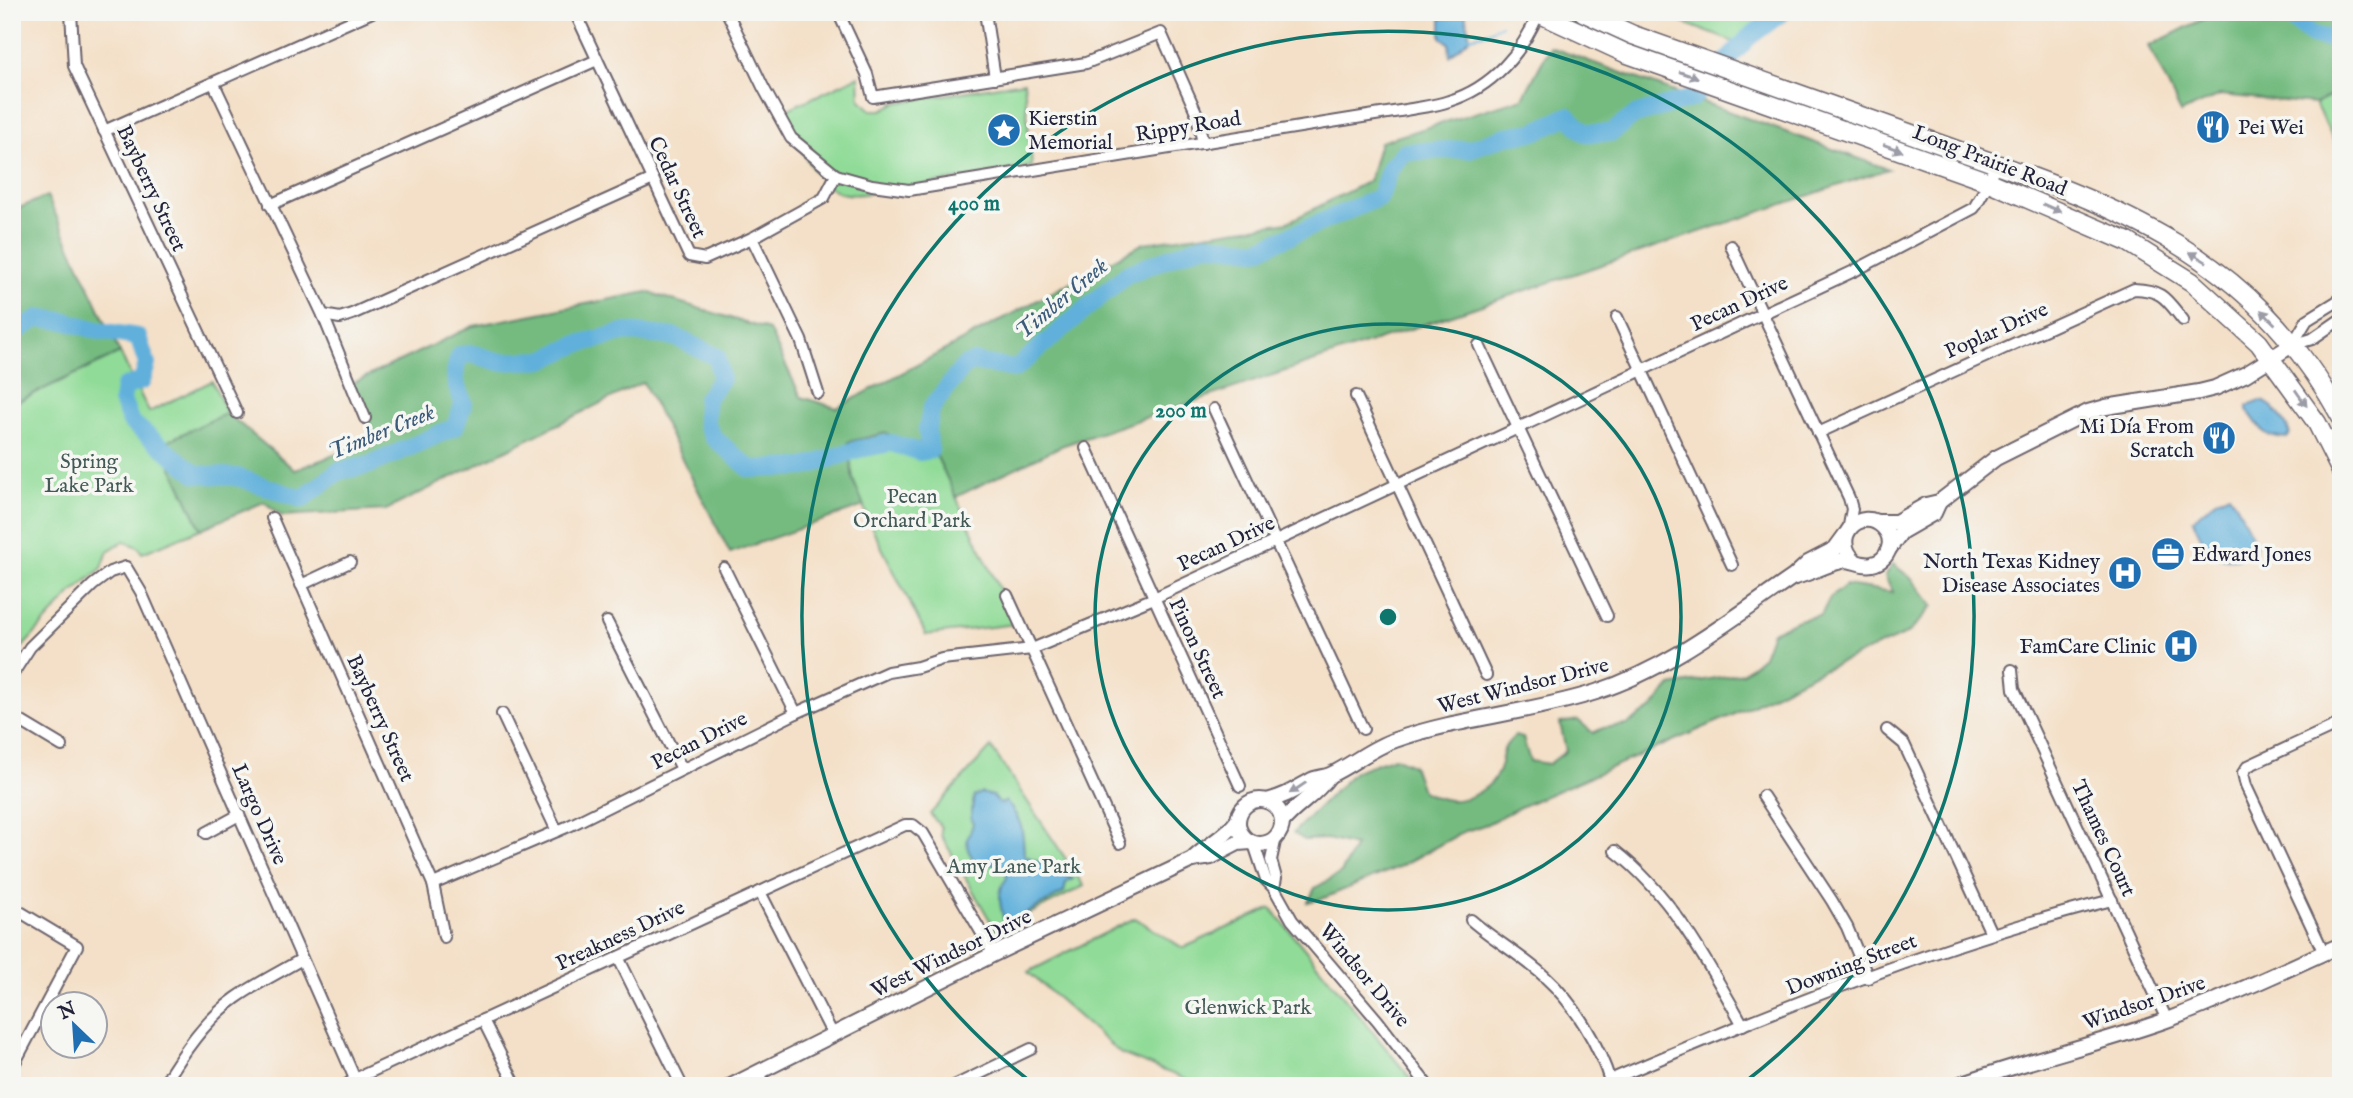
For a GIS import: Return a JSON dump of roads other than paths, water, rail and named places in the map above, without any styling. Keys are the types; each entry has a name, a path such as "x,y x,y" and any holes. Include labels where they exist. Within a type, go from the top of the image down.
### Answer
{"main road":[{"name":"Long Prairie Road","path":"1583,12 1633,35 2069,189 2142,222 2209,263 2279,328 2314,372 2341,417"},
{"name":"Long Prairie Road","path":"1538,13 1625,53 1989,182 2128,242 2192,282 2227,312 2271,359 2318,423 2341,471"}],"street":[{"name":"Bayberry Street","path":"71,12 74,66 237,413"},
{"path":"104,131 372,12"},
{"name":"Cedar Street","path":"575,12 688,256 705,259 752,238 824,198 836,176"},
{"name":"Rippy Road","path":"727,12 791,138 836,176 909,190 1450,101 1480,86 1502,69 1524,46 1538,13"},
{"path":"838,12 867,75 873,97 1086,63 1161,33 1196,112 1203,143"},
{"path":"985,12 995,78"},
{"path":"271,205 597,60"},
{"path":"214,84 323,315 365,418"},
{"name":"Pecan Drive","path":"433,884 557,831 796,713 897,669 918,667 942,659 1032,649 1154,598 1947,224 1974,208 1989,182 1995,163"},
{"path":"323,315 340,318 352,314 653,179"},
{"path":"752,238 801,340 818,393"},
{"path":"1731,246 1849,498 1866,516 1886,529 1889,549"},
{"name":"Poplar Drive","path":"1818,433 2134,289 2151,290 2164,295 2183,320"},
{"path":"2292,345 2307,320 2341,299"},
{"path":"1617,317 1731,565"},
{"path":"2271,359 2292,345 2312,340 2341,319"},
{"path":"1479,345 1607,616"},
{"name":"West Windsor Drive","path":"1192,860 1204,848 1229,833 1248,803 1286,796 1312,779 1329,776 1394,740 1494,714 1558,702 1635,677 1680,654 1793,578 1808,563 1835,549 1851,527 1862,520 1896,522 1926,505 1939,502 1996,458 2088,412 2131,402 2199,393 2246,374 2271,359"},
{"path":"1356,396 1486,674"},
{"path":"1214,409 1363,729"},
{"name":"Pinon Street","path":"1086,448 1240,786"},
{"path":"1849,498 1851,521 1846,551 1855,561"},
{"name":"West Windsor Drive","path":"1793,578 1844,560 1868,565 1881,561 1901,532 1934,513 1939,502"},
{"name":"Bayberry Street","path":"272,519 433,884 444,937"},
{"path":"301,585 350,562"},
{"name":"Largo Drive","path":"12,675 30,647 93,585 110,572 126,567 141,592 355,1079"},
{"path":"724,568 796,713"},
{"path":"1007,595 1119,843"},
{"path":"607,622 682,769"},
{"name":"Thames Court","path":"2012,670 2014,689 2167,1020"},
{"path":"502,714 557,831"},
{"path":"12,716 62,746"},
{"path":"2324,953 2246,786 2244,773 2248,766 2341,723"},
{"path":"1887,730 1904,744 1991,933"},
{"name":"West Windsor Drive","path":"731,1086 994,954 1192,860 1211,857 1238,844 1267,843 1276,837 1282,822 1295,807 1320,789 1329,776"},
{"path":"1763,796 1832,901 1847,927 1868,978"},
{"path":"1267,801 1280,812 1282,822"},
{"path":"206,833 239,815"},
{"path":"1238,820 1240,831 1252,843"},
{"name":"Preakness Drive","path":"345,1086 355,1079 897,828 913,825 923,833 994,954"},
{"name":"Windsor Drive","path":"1275,888 1276,878 1271,860 1276,837"},
{"name":"Windsor Drive","path":"1252,843 1266,880 1275,888 1292,920 1378,1021 1428,1086"},
{"path":"1615,851 1630,863 1689,931 1742,1025"},
{"path":"760,892 832,1035"},
{"name":"Downing Street","path":"1610,1083 1742,1025 1991,933 2112,900"},
{"path":"12,907 77,946 12,1069"},
{"path":"1471,919 1545,977 1574,1009 1601,1056 1610,1083"},
{"name":"Windsor Drive","path":"1955,1086 2050,1054 2167,1020 2226,997 2341,945"},
{"path":"618,957 682,1086"},
{"path":"163,1086 205,1026 236,998 302,958"},
{"path":"483,1020 516,1086"},
{"path":"954,1086 1031,1048"},
{"path":"759,1072 765,1086"}],"water":[{"path":"1441,12 1465,12 1470,38 1450,56 1449,43 1441,37"},
{"path":"2261,401 2270,405 2282,419 2290,434 2287,438 2266,433 2247,410 2247,406"},
{"path":"2229,494 2256,544 2254,552 2232,559 2215,555 2209,549 2193,520 2216,500"},
{"path":"981,793 993,796 1000,804 1006,801 1012,808 1021,826 1024,855 1073,879 1066,883 1064,892 1005,925 1000,895 1007,878 1006,869 998,864 975,863 968,850 974,796"}],"waterway":[{"name":"Timber Creek","path":"12,334 39,318 138,337 147,364 142,381 124,387 122,401 131,422 196,474 237,477 302,499 339,471 370,465 455,427 464,403 456,380 460,355 473,354 500,362 543,360 578,344 627,332 675,337 717,357 721,379 706,399 706,423 713,437 750,469 805,467 859,449 891,443 920,452 930,450 927,430 932,407 964,366 975,362 1015,369 1127,274 1205,244 1257,250 1380,197 1390,168 1404,152 1469,149 1506,136 1534,132 1568,116 1585,133 1611,133 1635,115 1693,98 1749,37 1783,12"},
{"name":"Timber Creek","path":"2282,12 2313,36 2341,40"},
{"path":"1469,37 1483,34 1501,25"}],"place":[{"name":"Pei Wei","path":"2213,127"},
{"name":"Kierstin Memorial","path":"1004,130"},
{"name":"Mi Día From Scratch","path":"2219,438"},
{"name":"Edward Jones","path":"2168,554"},
{"name":"North Texas Kidney Disease Associates","path":"2125,573"},
{"name":"FamCare Clinic","path":"2181,646"}],"park label":[{"name":"Spring Lake Park","path":"89,473"},
{"name":"Pecan Orchard Park","path":"912,508"},
{"name":"Amy Lane Park","path":"1014,866"},
{"name":"Glenwick Park","path":"1248,1007"}]}
